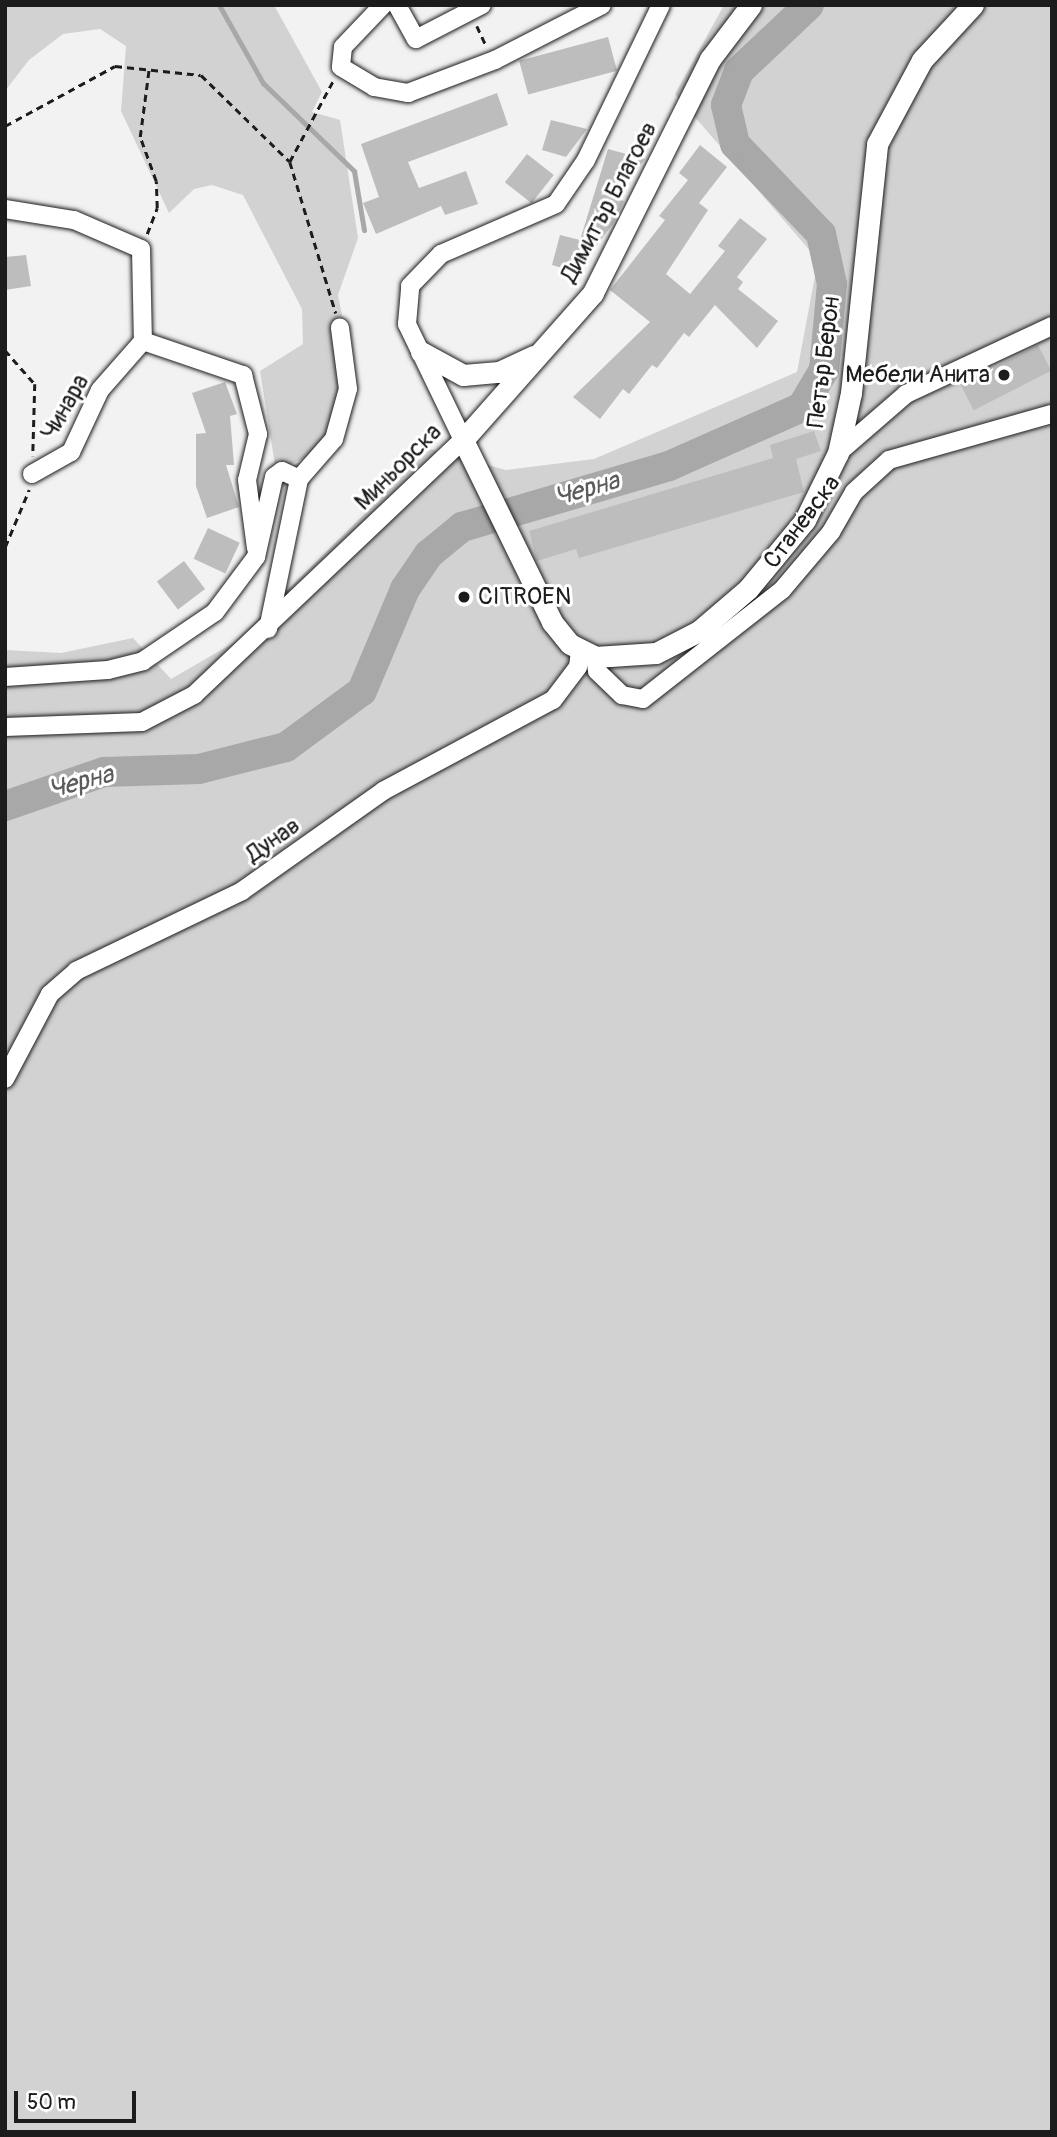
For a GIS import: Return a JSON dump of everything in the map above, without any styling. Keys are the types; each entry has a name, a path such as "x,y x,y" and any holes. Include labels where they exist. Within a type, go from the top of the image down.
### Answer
{"main road":[{"name":"Димитър Благоев","path":"463,440 548,349 612,261 710,59 751,5"},
{"name":"Петър Берон","path":"587,654 656,653 725,610 805,520 838,453 851,393 877,144 922,60 973,5"},
{"path":"421,352 448,372 481,375 548,349"},
{"path":"463,440 552,622 587,654"}],"street":[{"path":"383,5 343,47 341,67 392,92 425,90 602,5"},
{"path":"397,5 416,39 476,8"},
{"name":"Миньорска","path":"5,727 142,722 194,695 268,629 463,440 404,314 417,274 441,254 556,204 586,160 661,5"},
{"path":"5,209 74,220 141,248 143,341 243,375 258,434 247,480 256,557"},
{"path":"838,453 906,394 1052,326"},
{"path":"268,629 299,480 334,439 341,416 348,366 340,328"},
{"name":"Чинара","path":"32,474 71,452 100,390 143,341"},
{"name":"Станевска","path":"587,654 597,671 622,695 643,699 782,590 831,532 854,492 889,460 1052,414"},
{"path":"5,677 108,670 143,661 215,612 256,557 274,477 282,471 299,480"},
{"name":"Дунав","path":"5,1079 50,994 76,971 242,891 383,791 553,700 587,654"}],"path":[{"path":"476,8 488,48"},
{"path":"5,126 115,66 201,75 290,162 340,328"},
{"path":"290,162 341,67"},
{"path":"141,248 157,208 156,181 140,137 149,69"},
{"path":"5,349 35,384"}],"shaded area":[{"path":"5,5 274,5 322,92 312,112 340,120 358,238 338,295 351,359 325,439 306,457 276,471 260,371 303,344 302,309 243,195 212,185 194,189 169,213 121,111 126,46 100,29 63,34 29,60 5,91"},
{"path":"724,5 1052,5 1052,2132 5,2132 5,650 61,653 133,638 171,679 235,642 430,449 506,470 594,459 797,372 818,260 675,94"}],"building":[{"path":"608,37 617,71 528,95 519,61"},
{"path":"497,93 508,125 408,162 419,188 466,171 478,204 445,215 441,206 376,234 363,203 379,197 361,144"},
{"path":"551,120 587,129 566,157 542,150"},
{"path":"700,145 727,167 699,203 708,210 666,274 690,294 725,251 718,246 740,218 767,239 737,277 743,282 738,289 778,321 757,348 715,305 689,337 684,333 657,368 652,365 629,394 623,389 600,419 573,397 650,322 610,290 665,220 659,216 688,180 679,173"},
{"path":"608,149 645,159 615,198 624,201 613,224 576,272 552,265 560,235 580,240"},
{"path":"527,154 554,175 532,203 505,182"},
{"path":"26,255 31,286 5,290 5,257"},
{"name":"Мебели Анита","path":"1038,345 1051,371 974,410 960,384"},
{"path":"225,382 237,414 230,416 234,465 226,465 239,507 207,518 196,486 196,434 206,433 192,393"},
{"path":"814,431 821,451 796,459 804,492 579,558 576,549 537,561 529,531 773,458 770,445"},
{"path":"208,528 240,543 225,574 194,559"},
{"path":"184,561 205,589 178,609 157,581"}],"waterway":[{"path":"219,5 263,83 354,171 364,230"},
{"name":"Черна","path":"5,806 104,772 199,769 286,747 362,691 405,589 429,554 462,527 669,466 802,407 824,370 832,284 821,234 735,144 726,105 739,71 809,5"}],"place":[{"name":"Мебели Анита","path":"1004,375"},
{"name":"CITROEN","path":"464,597"}]}
